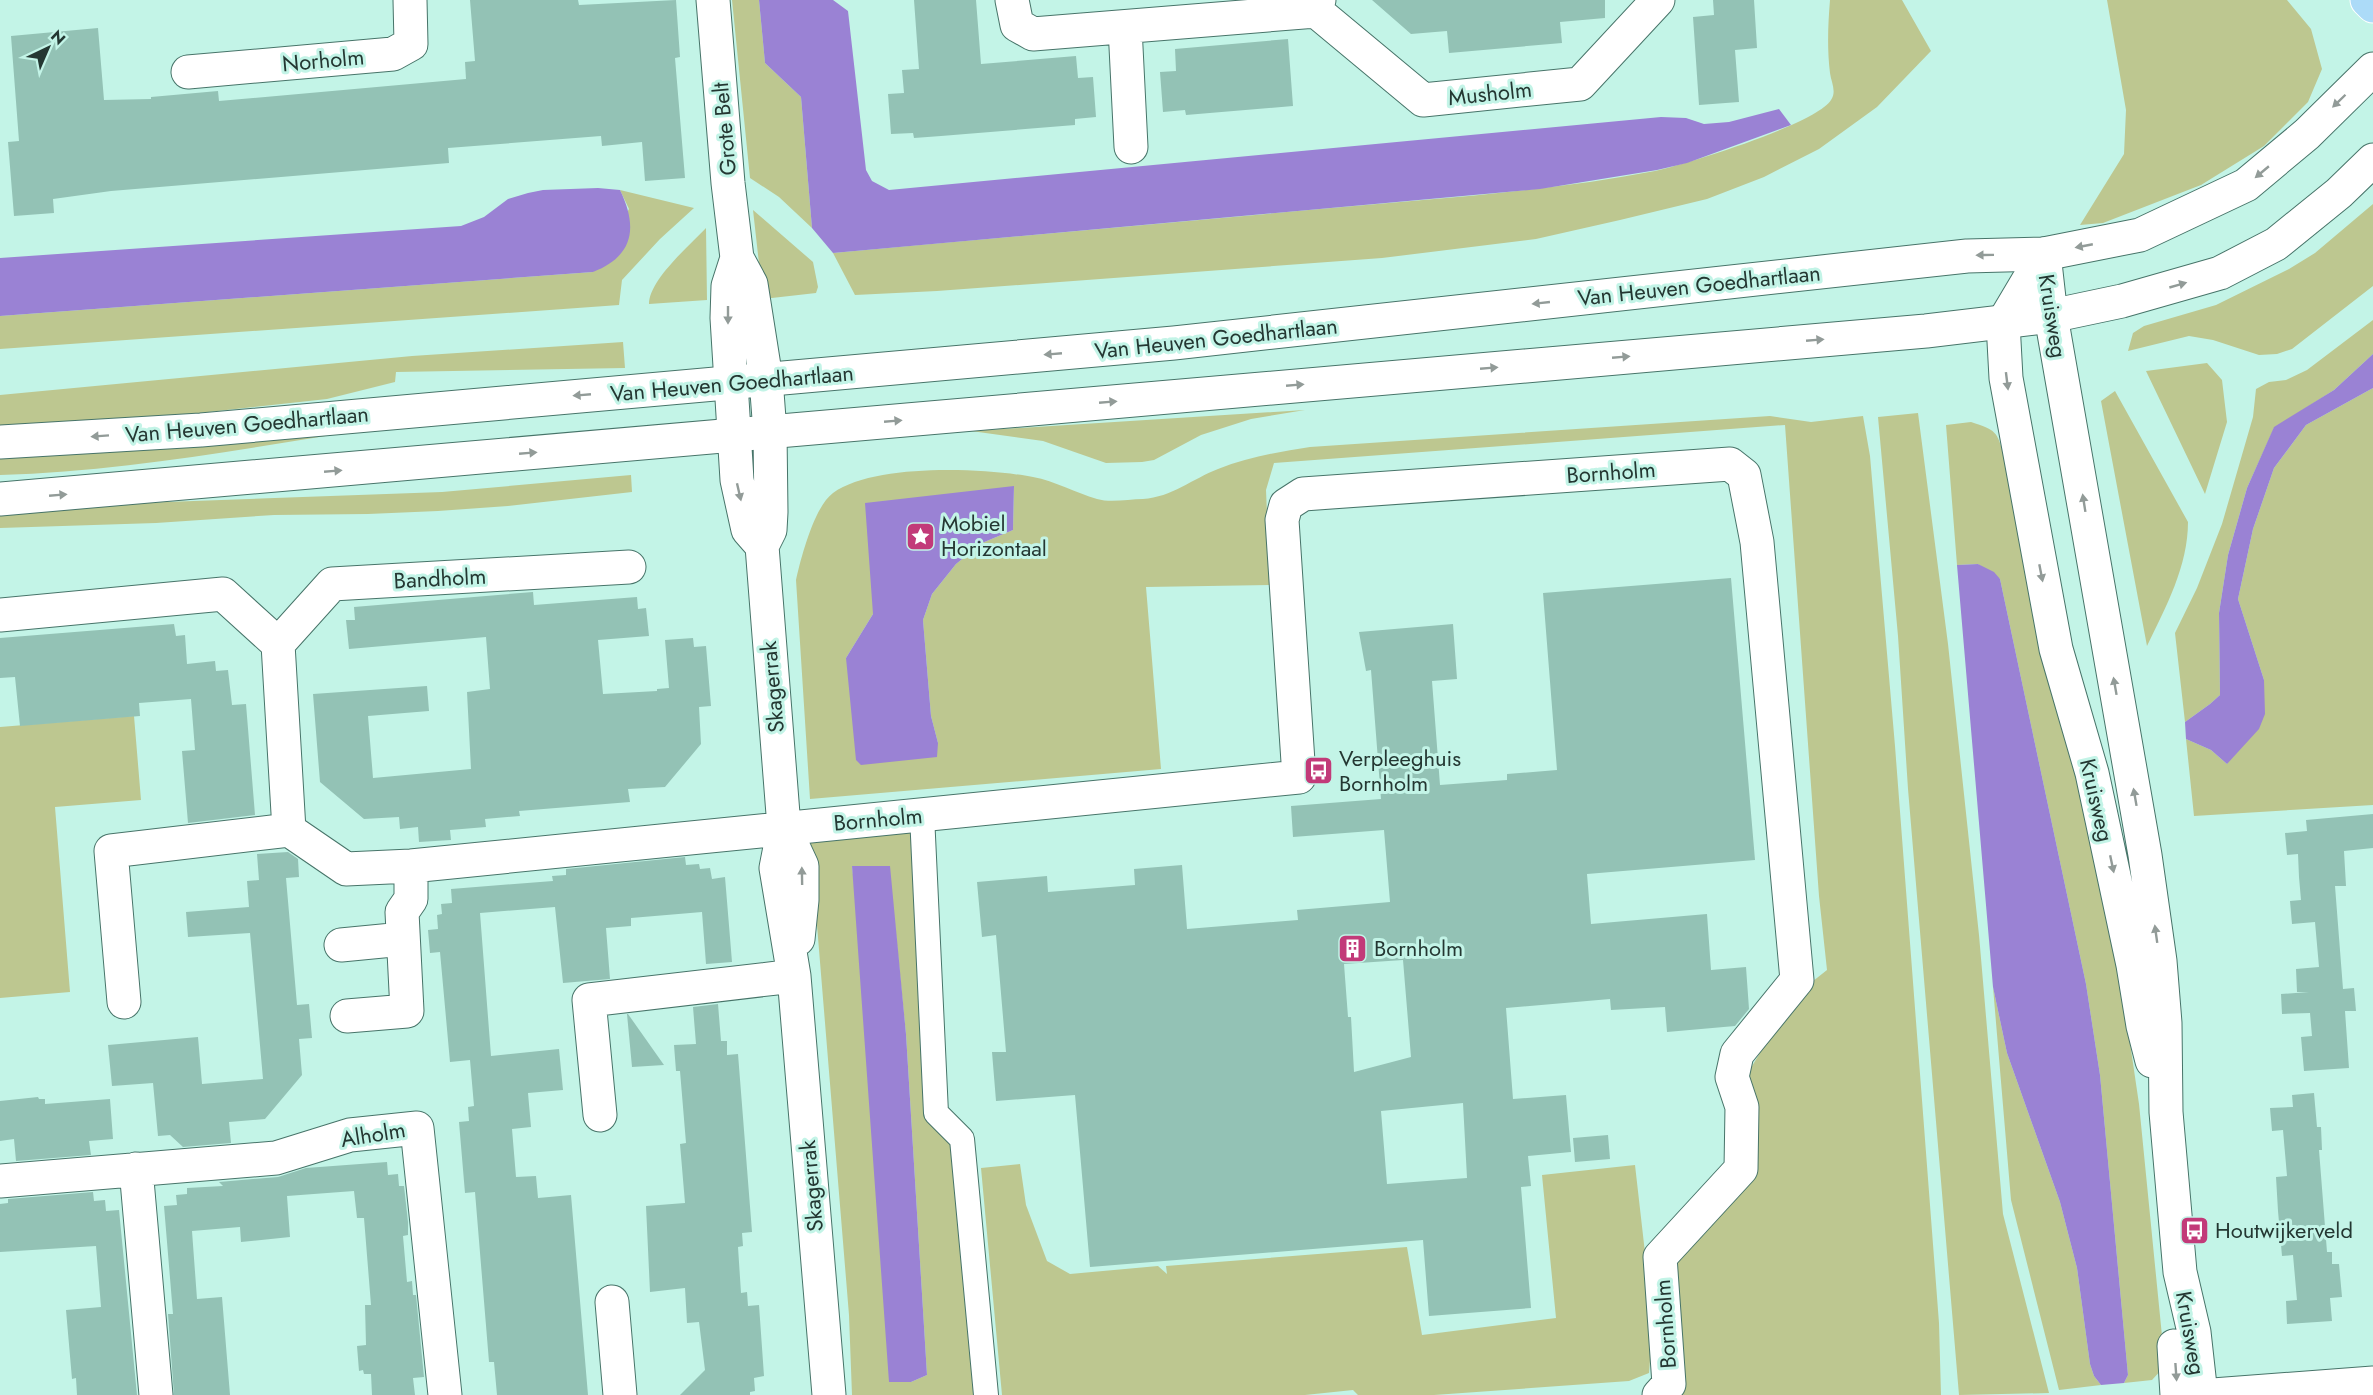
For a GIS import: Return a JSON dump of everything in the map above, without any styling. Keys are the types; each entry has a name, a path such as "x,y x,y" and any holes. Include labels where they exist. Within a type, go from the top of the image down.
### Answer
{"highway":[{"path":"2367,0 2373,6"}],"street":[{"name":"Norholm","path":"188,72 393,54 411,44 410,0"},
{"name":"Grote Belt","path":"713,0 737,258 751,284 766,379 770,432"},
{"name":"Musholm","path":"1012,0 1017,25 1033,34 1125,27 1317,6 1423,100 1581,84 1658,0"},
{"path":"1125,27 1131,147"},
{"name":"Van Heuven Goedhartlaan","path":"0,442 201,430 1174,343 1967,256 2044,254 2140,235 2246,185 2307,134 2373,69"},
{"path":"0,499 275,477 735,434 2003,323 2122,301 2220,273 2276,244 2339,193 2373,160"},
{"name":"Kruisweg","path":"2044,254 2050,316 2145,855 2163,992 2166,1112 2180,1272 2194,1332 2201,1395"},
{"name":"Kruisweg","path":"2044,254 2003,323 2006,378 2055,649 2092,773 2133,965 2143,1026 2166,1112"},
{"name":"Grote Belt","path":"735,434 727,318 728,286 737,258"},
{"name":"Skagerrak","path":"770,432 770,530 762,546 784,827 776,868 794,976 829,1395"},
{"name":"Skagerrak","path":"735,434 736,480 748,530 762,546"},
{"name":"Bornholm","path":"784,827 1299,777 1282,520 1286,505 1303,494 1730,464 1744,475 1757,542 1797,980 1737,1054 1732,1077 1742,1107 1741,1169 1660,1257 1670,1384 1659,1395"},
{"name":"Bandholm","path":"278,644 332,584 630,567"},
{"path":"0,615 223,594 278,644 289,830"},
{"path":"922,815 936,1113 962,1139 986,1395"},
{"path":"124,1002 111,852 289,830 346,870 411,866 784,827"},
{"path":"347,1016 407,1011 402,912 411,899 411,866"},
{"path":"341,945 403,939"},
{"path":"600,1115 590,1000 794,976"},
{"name":"Alholm","path":"0,1181 276,1158 350,1135 417,1128 445,1395"},
{"path":"136,1169 156,1395"},
{"name":"Kruisweg","path":"2177,1395 2173,1334 2180,1272"},
{"path":"612,1302 620,1395"},
{"path":"2213,1395 2373,1383"}],"green space":[{"path":"732,0 759,0 765,63 801,97 812,228 779,197 750,178"},
{"path":"1830,0 1902,0 1931,51 1877,107 1819,149 1764,177 1707,199 1536,239 1382,258 937,291 855,295 833,253 1488,194 1614,178 1671,167 1721,152 1777,131 1820,110 1831,100 1834,90 1828,55"},
{"path":"2107,0 2287,0 2311,29 2322,69 2308,102 2264,146 2201,185 2103,223 2080,225 2124,154 2126,110"},
{"path":"620,190 694,208 660,239 622,280 619,305 0,349 0,316 593,272 629,209"},
{"path":"2373,204 2373,286 2292,349 2277,354 2259,355 2213,340 2189,336 2128,351 2133,333 2144,326 2216,305 2289,269 2315,253"},
{"path":"753,210 813,262 818,287 816,293 763,299"},
{"path":"706,228 707,300 649,304 656,284 663,274"},
{"path":"2373,320 2373,354 2334,390 2274,428 2247,488 2228,555 2219,613 2220,695 2185,722 2175,633 2197,588 2222,524 2253,417 2256,389 2269,382 2286,380 2307,370"},
{"path":"623,342 625,368 396,372 395,382 327,399 0,435 0,395 412,356"},
{"path":"2207,363 2222,380 2227,422 2205,494 2146,371"},
{"path":"2373,388 2373,805 2194,816 2186,739 2211,750 2227,764 2264,680 2238,599 2253,529 2274,468 2306,425"},
{"path":"2115,391 2188,522 2184,554 2175,586 2147,646 2101,401"},
{"path":"1305,410 1251,419 1201,435 1154,460 1142,462 1106,463 1043,441 971,431"},
{"path":"1918,413 1948,644 1979,935 2003,1214 2049,1393 1959,1395 1908,789 1898,636 1878,417"},
{"path":"1770,416 1811,422 1863,416 1870,456 1895,746 1939,1323 1941,1395 1681,1395 1667,1256 1752,1162 1745,1078 1793,997 1827,970 1819,896 1785,425 1274,463 1266,490 1270,585 1146,587 1161,769 810,799 796,580 814,521 826,500 833,493 852,483 902,472 959,470 1033,477 1102,500 1143,499 1163,495 1241,461 1310,447","holes":["1014,487 1013,530 982,543 956,564 932,594 923,620 931,716 938,743 846,658 873,614"]},
{"path":"416,422 156,462 0,475 0,450"},
{"path":"1971,422 1986,427 1997,436 2004,456 2062,707 2120,975 2139,1104 2162,1336 2163,1368 2152,1380 2124,1383 2128,1375 2100,1075 2086,984 2000,579 1978,564 1957,565 1946,425"},
{"path":"631,475 632,492 508,506 438,511 274,515 156,523 0,528 0,508 442,492"},
{"path":"134,716 141,800 55,807 70,992 0,998 0,727"},
{"path":"916,830 930,1116 956,1142 980,1395 852,1395 849,1315 810,840","holes":["852,866 889,866 906,1034 927,1375 911,1382"]},
{"path":"1993,987 2007,1053 2060,1202 2077,1268 2090,1364 2094,1376 2101,1385 2059,1390 2011,1200"},
{"path":"1020,1164 1026,1205 1047,1261 1070,1274 1158,1266 1167,1274 1166,1266 1407,1247 1422,1335 1556,1318 1542,1175 1635,1165 1653,1323 1649,1373 1629,1381 1434,1395 1358,1395 1353,1390 1305,1395 1002,1395 981,1168"}],"shaded area":[{"path":"759,0 833,0 848,11 866,170 872,181 889,190 1661,117 1686,118 1704,124 1729,122 1779,109 1791,125 1687,163 1540,189 833,253 812,228 801,97 765,63"},
{"path":"598,188 620,190 626,203 630,228 629,239 617,258 593,272 0,316 0,258 461,226 484,217 508,199 528,193 543,190"},
{"path":"2373,354 2373,388 2306,425 2274,468 2253,529 2238,599 2264,680 2265,714 2259,729 2227,764 2211,750 2186,739 2185,722 2220,695 2219,613 2228,555 2247,488 2274,427 2334,390"},
{"path":"1014,486 1013,530 982,543 956,564 932,594 923,620 931,716 938,743 937,757 861,765 856,760 846,658 873,614 865,503"},
{"path":"1978,564 1994,572 2000,579 2086,984 2100,1075 2128,1375 2124,1383 2101,1385 2094,1376 2090,1364 2077,1268 2060,1202 2007,1053 1993,987 1957,565"},
{"path":"852,866 890,866 906,1034 927,1375 911,1382 889,1382"}],"building":[{"path":"470,0 578,0 579,5 676,0 680,57 675,58 685,178 645,181 642,142 602,146 601,136 448,148 449,163 111,191 53,199 54,213 14,216 8,142 19,141 11,36 98,28 104,100 151,99 151,97 218,91 219,101 466,79 465,62 475,61"},
{"path":"914,0 976,0 981,64 1076,56 1078,78 1093,77 1096,117 1075,119 1075,125 914,138 913,133 891,134 888,94 904,93 902,70 919,69"},
{"path":"1372,0 1605,0 1605,18 1560,22 1562,43 1449,53 1447,31 1411,34"},
{"path":"1713,0 1754,0 1757,48 1735,50 1739,102 1699,105 1693,17 1714,15"},
{"path":"1288,39 1293,106 1186,115 1185,110 1163,112 1160,72 1176,71 1175,49"},
{"name":"Bornholm","path":"1731,578 1755,860 1587,874 1591,924 1707,914 1711,970 1746,967 1749,1009 1735,1026 1667,1032 1665,1007 1611,1010 1610,999 1506,1008 1513,1099 1566,1095 1571,1152 1528,1156 1531,1186 1521,1187 1531,1308 1429,1316 1423,1240 1090,1267 1075,1095 996,1101 992,1052 1006,1052 996,935 982,937 977,882 1047,876 1048,892 1135,885 1134,869 1182,865 1187,929 1298,920 1297,910 1390,902 1384,830 1293,837 1291,806 1381,799 1371,670 1366,671 1359,632 1453,624 1457,679 1432,681 1440,785 1507,780 1507,774 1557,770 1543,593","holes":["1403,960 1411,1057 1354,1072 1351,1017 1348,1017 1344,964","1463,1103 1467,1178 1387,1184 1381,1111"]},
{"path":"533,592 534,605 637,597 638,609 646,608 649,636 598,640 603,694 657,691 657,689 669,688 665,640 693,638 694,647 706,646 711,706 699,707 701,744 665,787 628,789 630,802 519,811 520,816 485,819 486,827 450,830 451,840 419,842 418,827 400,829 399,817 364,819 320,782 313,694 427,686 429,711 368,716 373,778 471,769 467,692 490,689 486,637 349,649 346,620 355,620 354,607"},
{"path":"174,624 176,636 185,635 187,664 215,661 216,671 228,670 232,705 246,704 255,815 188,823 182,751 195,750 191,699 139,703 140,716 20,726 15,677 0,678 0,638"},
{"path":"2373,814 2373,848 2344,851 2346,886 2335,886 2343,989 2354,988 2356,1011 2345,1011 2349,1068 2304,1071 2301,1037 2312,1036 2310,1013 2282,1014 2281,994 2309,992 2297,992 2296,969 2319,967 2315,922 2292,924 2290,901 2301,900 2298,854 2287,855 2285,833 2307,831 2306,820"},
{"path":"288,852 298,859 299,877 286,878 297,1005 309,1004 312,1038 299,1039 302,1075 265,1119 229,1122 231,1143 183,1147 170,1135 158,1136 153,1083 112,1086 108,1045 198,1037 202,1084 263,1079 250,933 188,937 186,912 249,907 247,881 259,880 257,854"},
{"path":"685,857 686,865 699,864 700,869 710,868 712,879 725,877 732,962 706,964 702,912 631,918 631,926 606,928 610,979 563,983 555,907 480,913 491,1056 559,1049 563,1090 528,1093 531,1127 512,1129 516,1177 536,1176 538,1198 571,1195 588,1395 497,1395 494,1362 489,1362 475,1192 465,1193 459,1122 469,1121 468,1107 474,1106 470,1060 450,1062 440,952 430,953 428,930 438,929 437,915 442,914 441,904 452,903 451,889 553,881 552,876 566,875 566,869"},
{"path":"718,1004 721,1041 727,1041 727,1055 738,1054 752,1232 742,1233 743,1246 738,1247 741,1293 747,1292 748,1306 759,1305 764,1376 754,1378 755,1391 750,1392 750,1395 680,1395 705,1370 699,1322 687,1323 685,1288 650,1292 646,1206 685,1203 680,1144 686,1143 680,1071 676,1071 674,1045 696,1044 693,1007"},
{"path":"628,1014 664,1065 632,1067"},
{"path":"2314,1093 2317,1127 2321,1127 2322,1150 2319,1150 2327,1252 2332,1252 2332,1264 2339,1264 2342,1297 2330,1298 2332,1321 2287,1324 2286,1301 2297,1300 2293,1255 2282,1256 2278,1211 2276,1177 2287,1176 2283,1130 2272,1131 2270,1108 2293,1107 2292,1095"},
{"path":"38,1097 45,1099 45,1104 110,1099 113,1139 89,1141 91,1155 16,1161 14,1139 0,1141 0,1101"},
{"path":"1608,1135 1610,1159 1575,1162 1573,1138"},
{"path":"387,1162 388,1175 398,1174 399,1186 404,1186 408,1222 408,1235 403,1236 407,1282 412,1281 413,1295 416,1295 424,1377 413,1378 415,1395 372,1395 371,1374 364,1374 363,1370 359,1371 357,1346 366,1345 365,1305 371,1305 364,1218 357,1218 354,1191 287,1196 290,1237 241,1242 240,1227 192,1231 197,1299 222,1297 230,1395 174,1395 168,1314 173,1314 164,1206 177,1205 176,1195 187,1194 187,1188 223,1186 219,1182 278,1177 306,1168"},
{"path":"93,1192 94,1201 105,1200 106,1211 119,1210 137,1395 77,1395 76,1378 72,1379 66,1310 101,1307 96,1246 0,1252 0,1204 8,1203 8,1199"}],"place":[{"name":"Mobiel Horizontaal","path":"920,536"},
{"name":"Verpleeghuis Bornholm","path":"1318,771"},
{"name":"Bornholm","path":"1353,948"},
{"name":"Houtwijkerveld","path":"2194,1230"}]}
